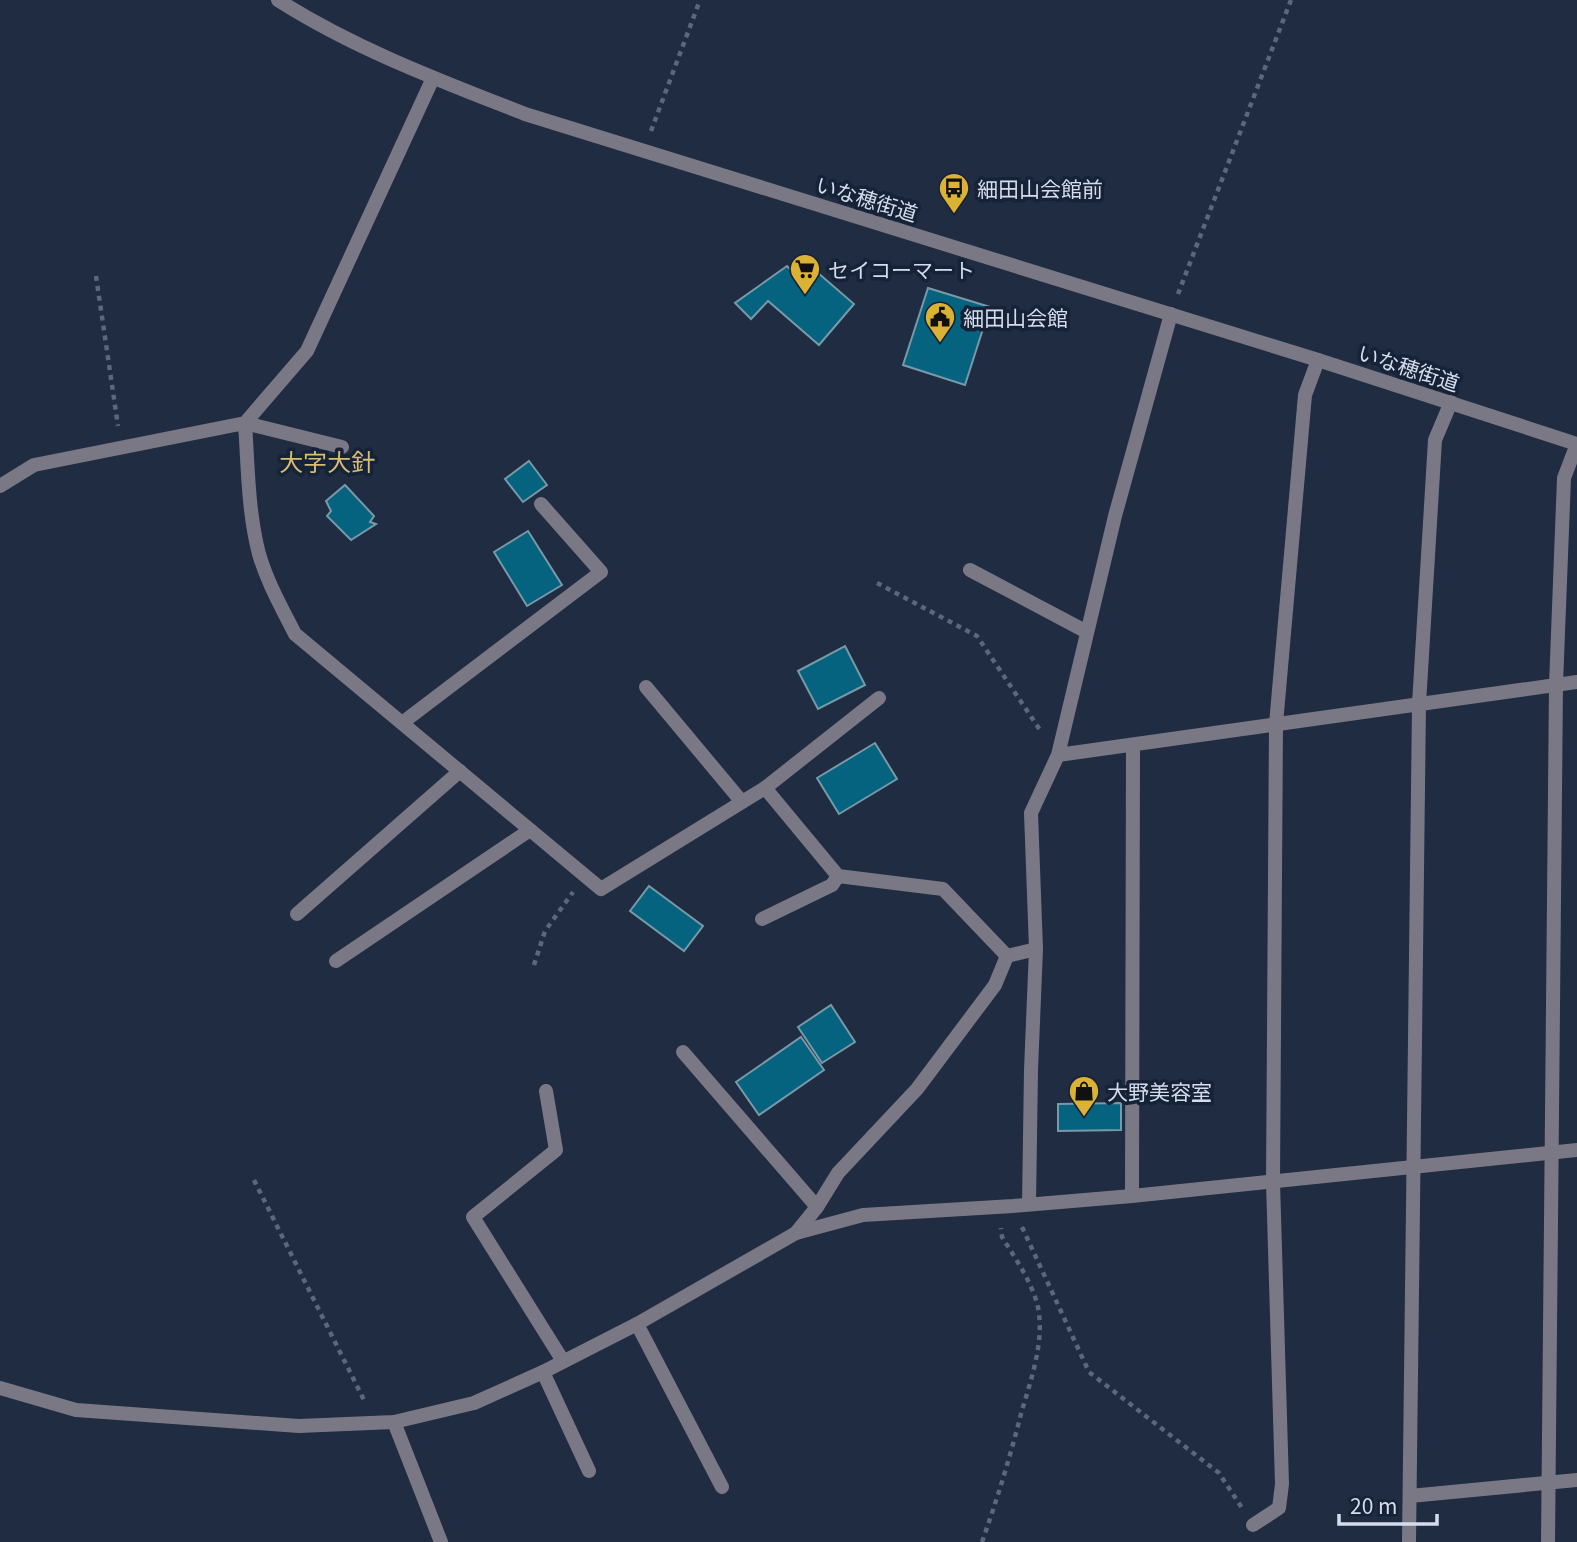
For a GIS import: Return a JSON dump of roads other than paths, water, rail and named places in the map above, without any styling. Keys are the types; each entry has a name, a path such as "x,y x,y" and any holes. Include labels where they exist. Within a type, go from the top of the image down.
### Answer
{"street":[{"name":"いな穂街道","path":"278,0 358,44 433,78 525,114 1318,360 1577,444"},
{"path":"433,78 307,351 244,424 252,513 260,555 274,594 296,634 601,889 765,788 879,698"},
{"path":"1029,1204 1036,949 1031,813 1058,755 1115,516 1171,314"},
{"path":"1253,1525 1279,1508 1282,1484 1273,1182 1276,724 1305,395 1318,360"},
{"path":"1409,1542 1419,704 1435,440 1451,402"},
{"path":"0,486 34,465 244,424 342,447"},
{"path":"1548,1542 1556,685 1564,478 1577,444"},
{"path":"402,723 601,572 541,504"},
{"path":"970,570 1087,632"},
{"path":"1058,755 1577,682"},
{"path":"646,687 741,802"},
{"path":"1132,1196 1133,746"},
{"path":"297,914 460,771"},
{"path":"765,788 838,876 943,889 1007,956"},
{"path":"336,961 530,830"},
{"path":"762,919 832,885 838,876"},
{"path":"1007,956 1036,949"},
{"path":"796,1233 838,1174 917,1089 995,985 1007,956"},
{"path":"683,1052 817,1207"},
{"path":"546,1091 556,1150 473,1217 563,1361"},
{"path":"0,1388 76,1410 299,1426 394,1422 474,1403 544,1372 637,1324 796,1233 863,1214 1132,1196 1577,1150"},
{"path":"637,1324 722,1487"},
{"path":"544,1372 589,1471"},
{"path":"394,1422 441,1542"},
{"path":"1410,1496 1577,1480"}],"place":[{"name":"細田山会館前","path":"954,215"},
{"name":"セイコーマート","path":"805,296"},
{"name":"細田山会館","path":"940,344"},
{"name":"大野美容室","path":"1084,1118"}],"district":[{"name":"大字大針","path":"327,460"}]}
